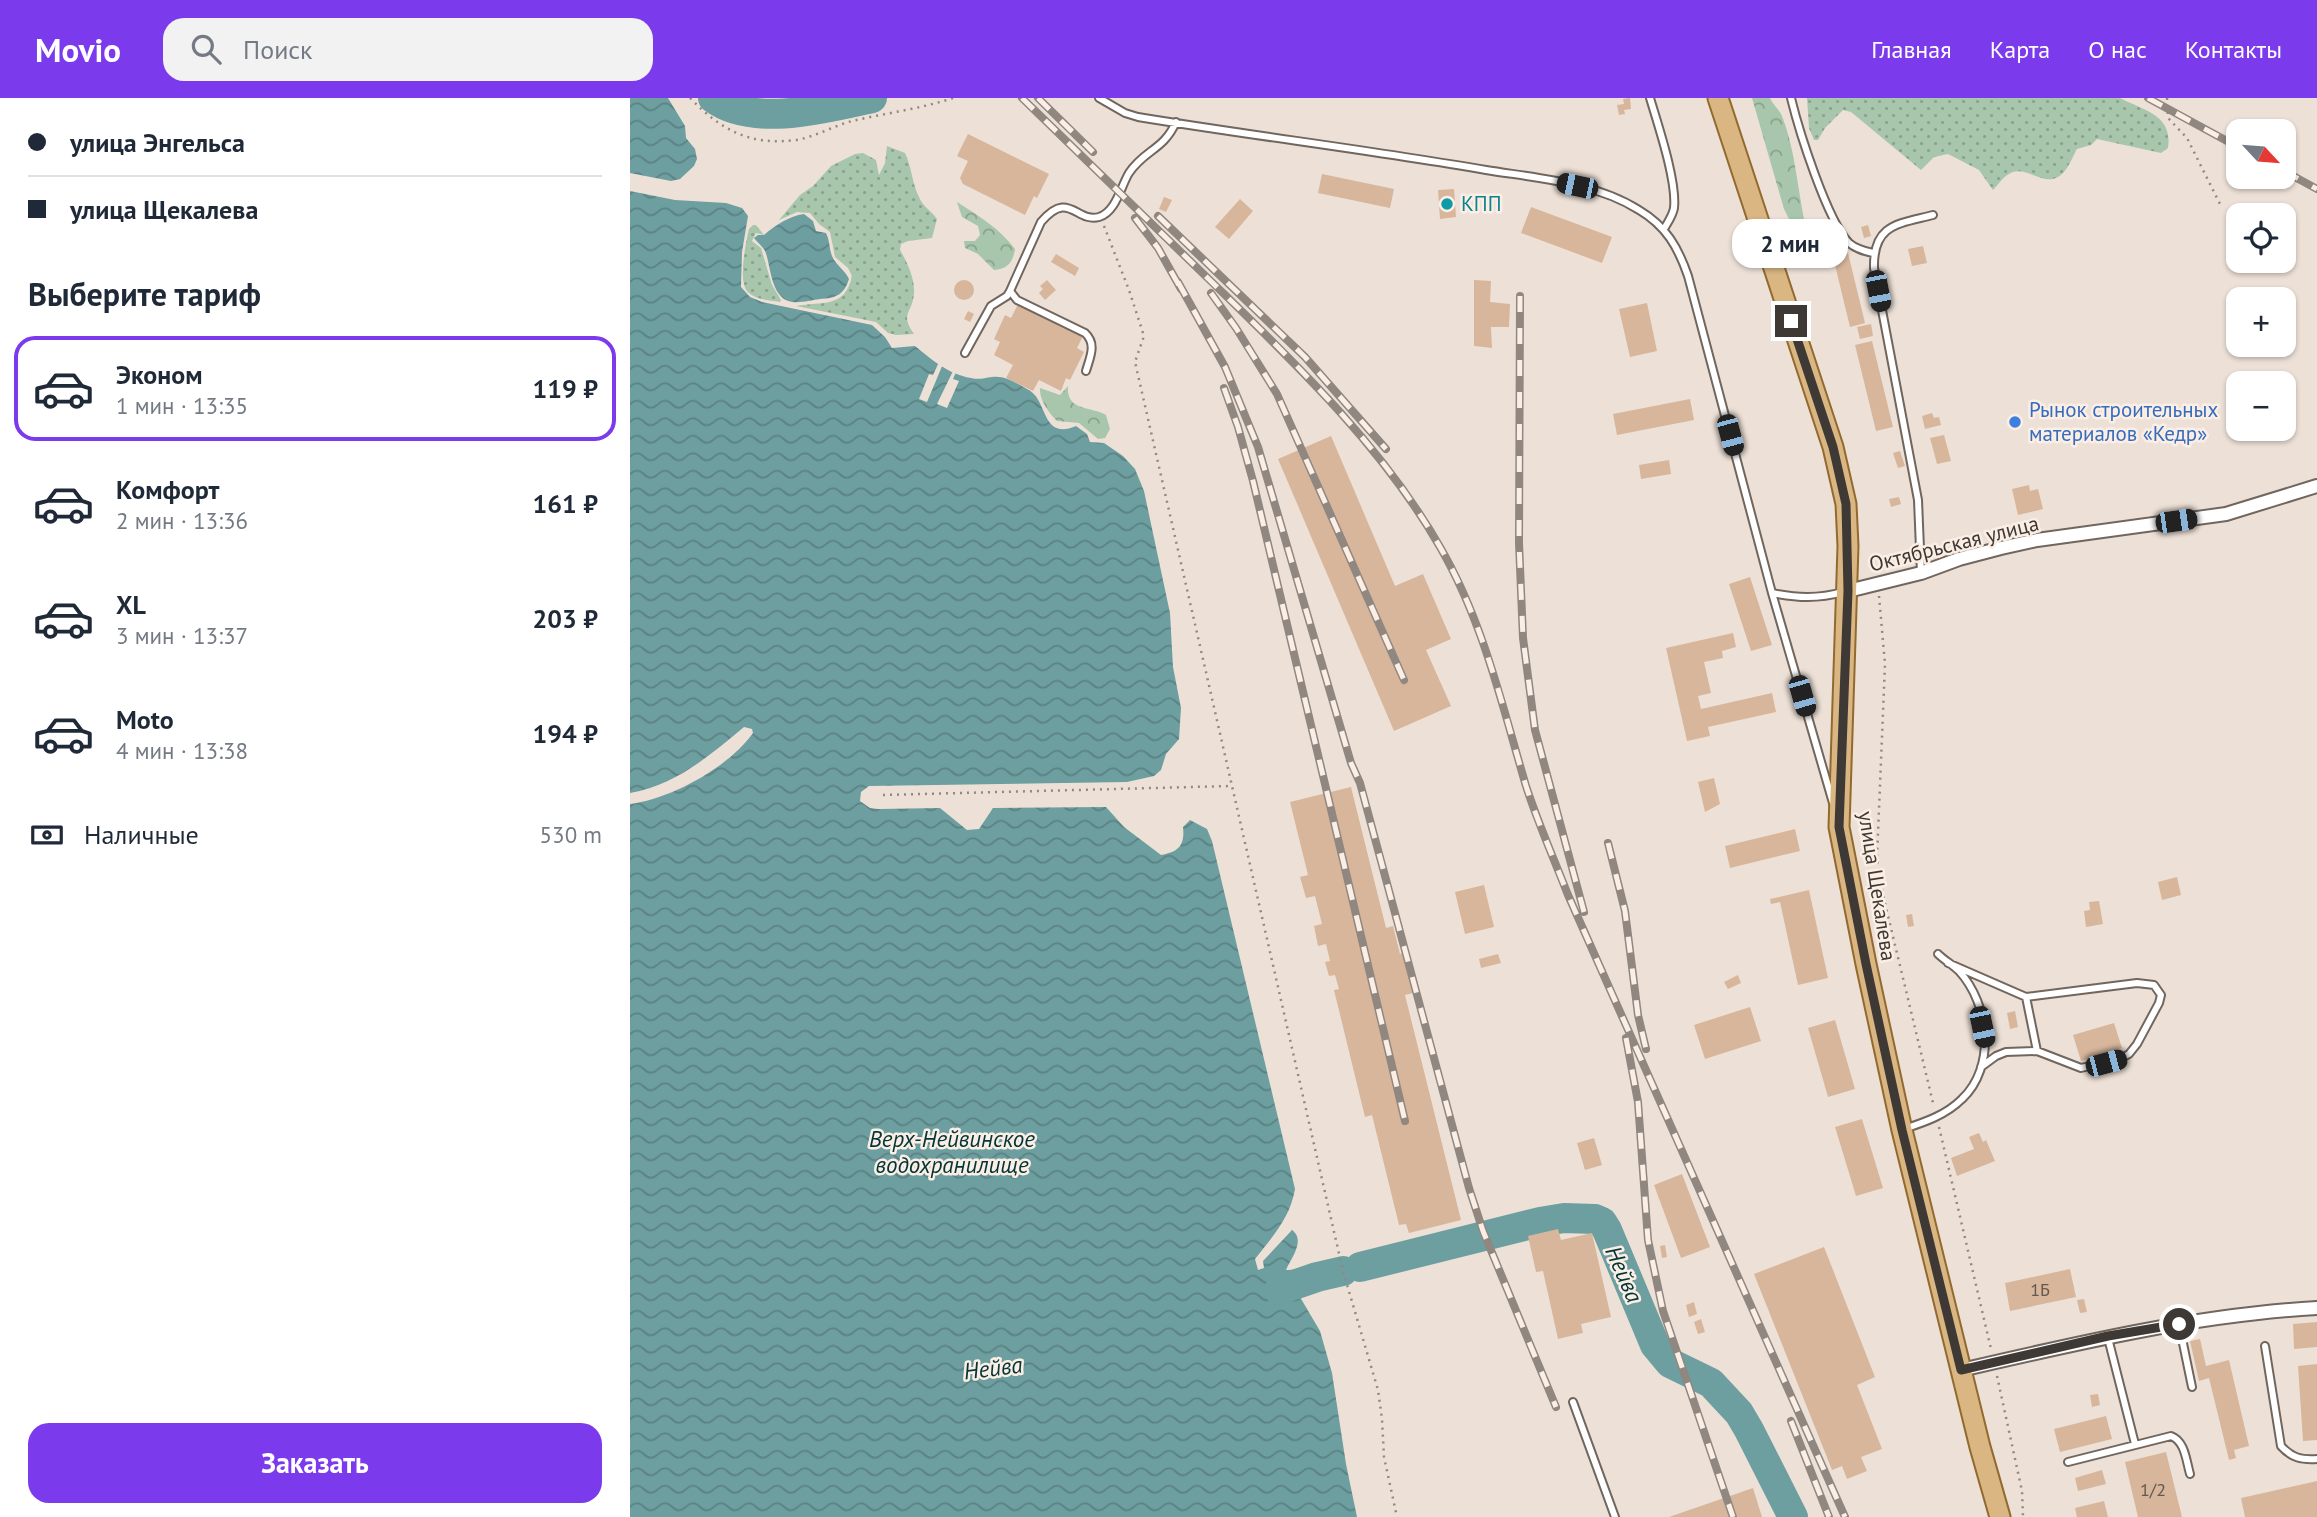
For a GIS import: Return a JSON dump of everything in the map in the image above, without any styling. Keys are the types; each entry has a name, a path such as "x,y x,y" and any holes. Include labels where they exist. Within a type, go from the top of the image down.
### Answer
{"main road":[{"name":"улица Щекалева","path":"1718,98 1833,447 1846,504 1848,591 1839,827 1902,1130 2000,1517"}],"street":[{"name":"Октябрьская улица","path":"1848,591 1921,573 2001,548 2037,540 2225,514 2317,486"},
{"path":"1961,1370 2108,1336 2179,1324 2317,1308"}],"lane":[{"path":"1099,98 1125,113 1577,186 1637,208 1664,229 1680,254 1688,276 1772,593 1839,827"},
{"path":"1650,98 1663,142 1674,200 1674,211 1664,229"},
{"path":"1791,98 1798,126 1818,180 1843,235 1855,248 1874,253"},
{"path":"965,353 990,306 1007,296 1010,291 1041,222 1052,211 1068,207 1099,217 1110,209 1135,166 1166,141 1176,122"},
{"path":"1921,573 1918,500 1874,268 1874,253 1877,243 1888,228 1933,215"},
{"path":"1010,291 1017,300 1090,338 1092,351 1086,371"},
{"path":"1772,593 1799,598 1824,597 1848,591"},
{"path":"1902,1130 1948,1110 1969,1092 1982,1067 1986,1045 1979,1009 1969,986 1958,971 1938,954"},
{"path":"1948,962 2026,998 2137,983 2154,985 2161,995 2137,1044 2129,1054 2120,1059 2081,1068 2037,1051 2006,1052 1982,1067"},
{"path":"2026,998 2037,1051"},
{"path":"2179,1324 2192,1387"},
{"path":"2108,1336 2135,1444"},
{"path":"2265,1346 2281,1446 2298,1459 2317,1460"},
{"path":"1573,1402 1615,1517"},
{"path":"2068,1462 2171,1436 2182,1444 2190,1474"}],"path":[{"path":"690,98 732,132 754,140 796,140 842,124 953,98"},
{"path":"2168,98 2168,118 2187,138 2220,204"},
{"path":"1099,217 1105,226 1144,336 1135,362 1343,1271 1378,1390 1384,1457 1398,1517"},
{"path":"1878,584 1885,652 1877,846 1879,870 1994,1363 2022,1490 2023,1517"},
{"path":"883,795 1231,786"}],"green space":[{"path":"1752,98 1770,98 1782,116 1793,154 1804,219 1800,227 1792,225 1784,209"},
{"path":"1807,98 2120,98 2162,121 2168,137 2168,148 2161,153 2097,139 2091,145 2077,149 2065,171 2056,178 2016,172 2005,177 1993,190 1979,170 1948,154 1934,157 1921,170 1851,112 1843,110 1825,128 1818,140 1814,140 1809,128"},
{"path":"887,146 905,153 919,197 937,219 932,238 901,244 900,250 913,282 913,300 907,317 914,334 896,335 888,333 876,322 796,306 838,299 849,287 852,276 848,268 835,257 830,232 810,213 797,212 779,220 800,195 813,186 831,166 855,154 863,153 876,160 879,175 885,163"},
{"path":"957,202 981,217 1015,249 1013,258 1006,266 994,270 978,254 965,248 964,241 975,241 980,235 978,226 962,217"},
{"path":"753,225 764,235 756,233 752,241 761,248 780,302 754,296 744,286 745,251 749,229"},
{"path":"1068,386 1068,394 1075,404 1106,415 1110,429 1105,438 1098,439 1079,423 1057,421 1048,410 1041,397 1040,388 1060,395"}],"water":[{"path":"630,98 668,98 685,126 686,138 695,149 697,159 694,166 680,179 671,181 630,173"},
{"name":"Верх-Нейвинское водохранилище","path":"630,191 675,200 726,203 742,208 748,216 742,252 741,287 750,297 762,302 872,325 892,348 915,346 941,366 963,376 977,379 1001,377 1010,380 1034,394 1050,424 1064,429 1076,426 1087,434 1090,442 1104,443 1123,456 1135,469 1144,491 1170,613 1173,667 1181,708 1179,739 1166,754 1161,770 1154,776 1127,782 869,786 861,792 860,801 870,808 878,809 940,808 967,830 979,829 993,808 1106,807 1124,827 1161,855 1180,847 1183,827 1190,820 1207,829 1295,1189 1285,1218 1255,1259 1258,1270 1264,1268 1263,1261 1292,1230 1296,1234 1298,1244 1286,1270 1316,1269 1320,1290 1300,1297 1320,1331 1332,1373 1357,1517 630,1517 630,804 663,796 698,779 729,758 753,733 752,729 744,727 691,768 662,783 630,793"},
{"path":"804,214 813,221 816,231 826,233 833,259 849,279 845,289 831,298 793,302 780,295 773,281 765,251 754,238 764,235 788,219"}],"pier":[{"path":"939,362 943,364 927,402 919,399 929,374 933,375"},
{"path":"954,369 957,370 953,379 959,381 947,408 937,404"}],"building":[{"path":"1630,98 1631,109 1624,110 1625,114 1619,115 1617,105 1624,104 1623,99"},
{"path":"968,134 1049,174 1025,215 963,184 960,178 968,161 957,156"},
{"path":"1322,174 1394,189 1390,208 1318,193"},
{"name":"КПП","path":"1454,189 1456,217 1440,219 1438,190"},
{"path":"1164,197 1172,200 1166,212 1159,209"},
{"path":"1240,199 1253,211 1229,239 1215,227"},
{"path":"1531,207 1612,237 1602,263 1521,233"},
{"path":"1868,225 1871,236 1864,238 1861,227"},
{"path":"1923,246 1927,263 1912,266 1908,249"},
{"path":"1848,253 1865,323 1850,327 1833,257"},
{"path":"1056,254 1079,268 1075,276 1051,262"},
{"path":"964,280 971,283 974,290 971,297 964,300 957,297 954,290 957,283"},
{"path":"1047,280 1056,290 1045,300 1039,293 1043,289 1040,286"},
{"path":"1474,280 1491,281 1490,302 1510,304 1509,327 1491,327 1492,348 1474,346"},
{"path":"1647,303 1657,351 1630,357 1619,309"},
{"path":"1018,304 1083,336 1077,348 1084,352 1070,380 1066,378 1061,391 1039,380 1033,391 1006,378 1013,365 994,355 1000,342 994,339 1005,315 1011,318"},
{"path":"968,311 974,314 970,322 964,319"},
{"path":"1871,324 1873,336 1860,339 1857,327"},
{"path":"1872,341 1893,427 1876,431 1855,345"},
{"path":"1690,399 1694,420 1617,435 1613,414"},
{"path":"1932,413 1934,418 1939,417 1941,425 1925,429 1922,416"},
{"path":"1944,435 1951,461 1937,464 1930,438"},
{"path":"1331,436 1395,586 1423,574 1451,639 1426,650 1451,706 1394,731 1278,459"},
{"path":"1900,451 1905,466 1898,468 1893,453"},
{"path":"1669,460 1671,474 1641,479 1639,465"},
{"path":"2029,485 2030,491 2038,489 2043,509 2018,515 2012,489"},
{"path":"1899,497 1901,504 1891,507 1889,499"},
{"path":"1750,577 1772,645 1751,651 1729,584"},
{"path":"1733,633 1736,647 1722,651 1723,658 1704,662 1711,693 1698,696 1701,709 1772,693 1776,712 1708,727 1710,736 1687,741 1666,648"},
{"path":"1714,778 1720,804 1705,812 1698,782"},
{"path":"1351,787 1386,928 1393,926 1400,954 1407,952 1417,992 1405,995 1461,1220 1409,1233 1406,1224 1399,1225 1372,1115 1365,1117 1334,990 1339,989 1335,975 1329,976 1325,962 1330,961 1326,944 1318,946 1314,926 1322,924 1315,896 1306,898 1300,877 1308,875 1290,802"},
{"path":"1795,829 1800,851 1730,868 1725,846"},
{"path":"2177,877 2181,895 2162,900 2158,882"},
{"path":"1484,885 1494,927 1465,934 1455,892"},
{"path":"1809,890 1828,978 1798,985 1780,902 1771,904 1770,899"},
{"path":"2099,901 2103,924 2086,927 2084,911 2090,910 2089,902"},
{"path":"1912,914 1914,926 1908,927 1906,915"},
{"path":"1498,954 1501,963 1481,968 1479,959"},
{"path":"1738,975 1741,983 1728,989 1724,982"},
{"path":"1750,1007 1761,1041 1705,1059 1694,1025"},
{"path":"2015,1011 2018,1027 2010,1029 2007,1013"},
{"path":"1987,1012 1991,1029 1976,1033 1972,1016"},
{"path":"1835,1020 1855,1089 1828,1097 1808,1028"},
{"path":"2114,1023 2122,1048 2081,1061 2073,1035"},
{"path":"1862,1119 1883,1188 1856,1196 1835,1127"},
{"path":"1979,1133 1983,1142 1986,1140 1995,1161 1957,1176 1951,1158 1974,1149 1969,1137"},
{"path":"1594,1138 1602,1165 1585,1170 1577,1143"},
{"path":"1682,1174 1710,1247 1681,1258 1654,1185"},
{"path":"1558,1229 1561,1240 1592,1233 1611,1317 1581,1324 1583,1333 1558,1339 1543,1271 1536,1272 1528,1236"},
{"path":"1665,1245 1667,1257 1662,1258 1660,1246"},
{"path":"1824,1247 1875,1377 1857,1385 1882,1449 1861,1457 1867,1471 1847,1479 1842,1466 1832,1470 1754,1274"},
{"path":"2070,1269 2076,1297 2010,1311 2005,1283"},
{"path":"2084,1299 2087,1312 2080,1313 2077,1300"},
{"path":"1694,1302 1697,1314 1689,1317 1686,1305"},
{"path":"1701,1319 1705,1332 1698,1334 1694,1322"},
{"path":"2317,1322 2317,1347 2294,1349 2293,1324"},
{"path":"2200,1339 2206,1366 2229,1360 2249,1446 2234,1450 2236,1458 2229,1460 2209,1378 2199,1381 2190,1341"},
{"path":"2317,1364 2317,1440 2303,1441 2298,1366"},
{"path":"2098,1394 2100,1405 2092,1407 2090,1395"},
{"path":"2106,1416 2112,1439 2060,1452 2054,1429"},
{"path":"2166,1452 2182,1517 2138,1517 2125,1462"},
{"path":"2102,1470 2106,1484 2078,1491 2075,1478"},
{"path":"2317,1481 2317,1517 2245,1517 2241,1498"},
{"path":"1753,1488 1762,1517 1669,1517"},
{"path":"2104,1501 2108,1517 2077,1517 2075,1508"}],"waterway":[{"path":"713,98 729,107 769,114 812,110 872,98"},
{"name":"Нейва","path":"1360,1267 1540,1222 1564,1218 1595,1219 1602,1222 1655,1345 1670,1363 1711,1383 1739,1413 1793,1517"},
{"name":"Нейва","path":"1279,1290 1343,1271"}],"railway":[{"path":"1022,98 1250,319 1339,411 1393,476 1440,547 1480,634 1526,786 1568,895 1845,1517"},
{"path":"1038,98 1093,152"},
{"path":"2148,98 2226,140"},
{"path":"2296,178 2317,189"},
{"path":"1158,216 1305,357 1386,449"},
{"path":"1135,218 1158,248 1181,289"},
{"path":"1178,282 1225,367 1258,447 1351,763 1360,783 1469,1188 1483,1231 1556,1407"},
{"path":"1211,293 1277,394 1404,680"},
{"path":"1520,296 1519,543 1523,638 1535,730 1584,912"},
{"path":"1224,388 1253,481 1405,1121"},
{"path":"1608,843 1625,911 1638,1015 1646,1049"},
{"path":"1626,1038 1638,1102 1648,1240 1663,1311 1733,1517"},
{"path":"1791,1421 1829,1517"}],"place":[{"name":"КПП","path":"1447,204"},
{"name":"Рынок строительных материалов «Кедр»","path":"2015,422"}],"route":[{"path":"1791,321 1833,447 1846,504 1848,591 1839,827 1902,1130 1961,1370 2108,1336 2179,1324"}]}
